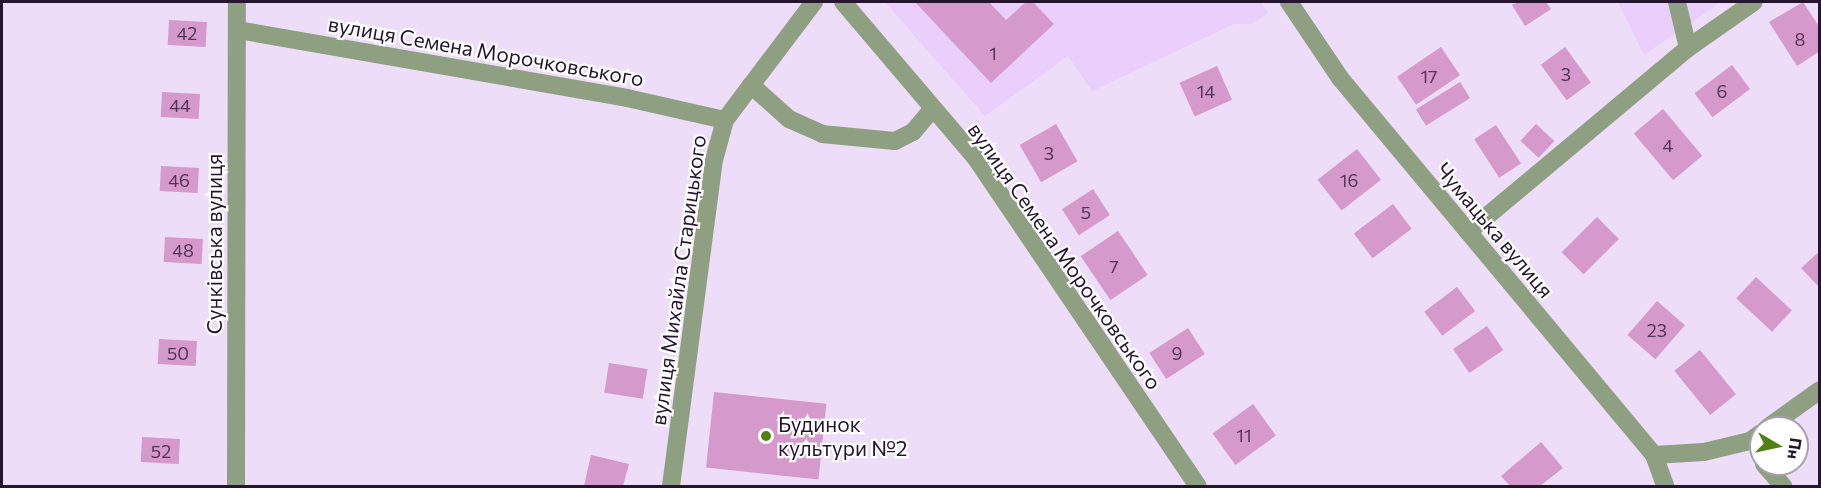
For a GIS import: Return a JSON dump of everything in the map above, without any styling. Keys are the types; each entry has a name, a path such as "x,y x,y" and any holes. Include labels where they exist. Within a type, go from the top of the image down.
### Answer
{"street":[{"name":"Сунківська вулиця","path":"236,486 237,2"},
{"name":"вулиця Михайла Старицького","path":"670,486 714,160 725,120 814,2"},
{"name":"вулиця Семена Морочковського","path":"843,2 975,158 1197,486"},
{"name":"Чумацька вулиця","path":"1289,2 1340,78 1654,455 1665,486"},
{"path":"1677,2 1688,48"},
{"path":"1468,232 1688,48 1754,2"},
{"name":"вулиця Семена Морочковського","path":"238,30 627,98 725,120"},
{"path":"752,85 789,119 822,134 895,141 913,132 933,108"},
{"path":"1784,416 1820,390"},
{"path":"1654,455 1704,452 1749,439"}],"shaded area":[{"path":"885,2 1261,2 1268,13 1252,24 1234,24 1092,91 1068,56 985,116"},
{"path":"1618,2 1721,2 1644,55"}],"building":[{"path":"915,2 989,2 1006,20 1026,2 1033,2 1054,24 991,83"},
{"path":"1519,2 1546,2 1551,9 1525,26 1512,5"},
{"path":"1803,2 1820,28 1820,51 1797,66 1769,22"},
{"path":"169,20 207,22 206,47 168,45"},
{"path":"1441,47 1460,75 1416,105 1397,77"},
{"path":"1565,47 1591,83 1567,100 1541,65"},
{"path":"1732,65 1750,89 1713,117 1694,93"},
{"path":"1217,66 1232,100 1195,116 1180,83"},
{"path":"1460,82 1470,98 1426,126 1416,110"},
{"path":"162,92 200,94 199,119 161,117"},
{"path":"1663,109 1702,156 1673,180 1634,133"},
{"path":"1056,124 1078,161 1041,182 1020,145"},
{"path":"1536,124 1554,141 1539,158 1520,141"},
{"path":"1496,125 1521,164 1499,178 1474,139"},
{"path":"1357,149 1381,180 1342,211 1318,180"},
{"path":"161,166 199,168 198,193 160,191"},
{"path":"1093,189 1110,215 1079,235 1062,209"},
{"path":"1393,204 1412,229 1373,258 1354,233"},
{"path":"1597,217 1619,239 1584,274 1562,252"},
{"path":"1118,231 1148,275 1110,300 1081,256"},
{"path":"165,237 203,239 202,264 164,262"},
{"path":"1820,251 1820,288 1801,268"},
{"path":"1756,277 1792,310 1772,332 1736,298"},
{"path":"1457,287 1475,311 1442,336 1424,312"},
{"path":"1657,301 1685,325 1655,359 1627,335"},
{"path":"1487,326 1503,350 1469,373 1453,349"},
{"path":"1188,328 1205,354 1166,379 1149,353"},
{"path":"159,339 197,341 196,366 158,364"},
{"path":"1700,350 1736,394 1710,415 1674,371"},
{"path":"609,363 648,369 643,399 604,393"},
{"name":"Будинок культури №2","path":"714,392 826,404 818,479 706,468"},
{"path":"1253,404 1276,436 1235,465 1213,433"},
{"path":"142,437 180,439 179,464 141,462"},
{"path":"1541,442 1563,468 1540,486 1510,486 1501,476"},
{"path":"591,455 629,464 623,486 584,486"}],"place":[{"name":"Будинок культури №2","path":"766,436"}]}
